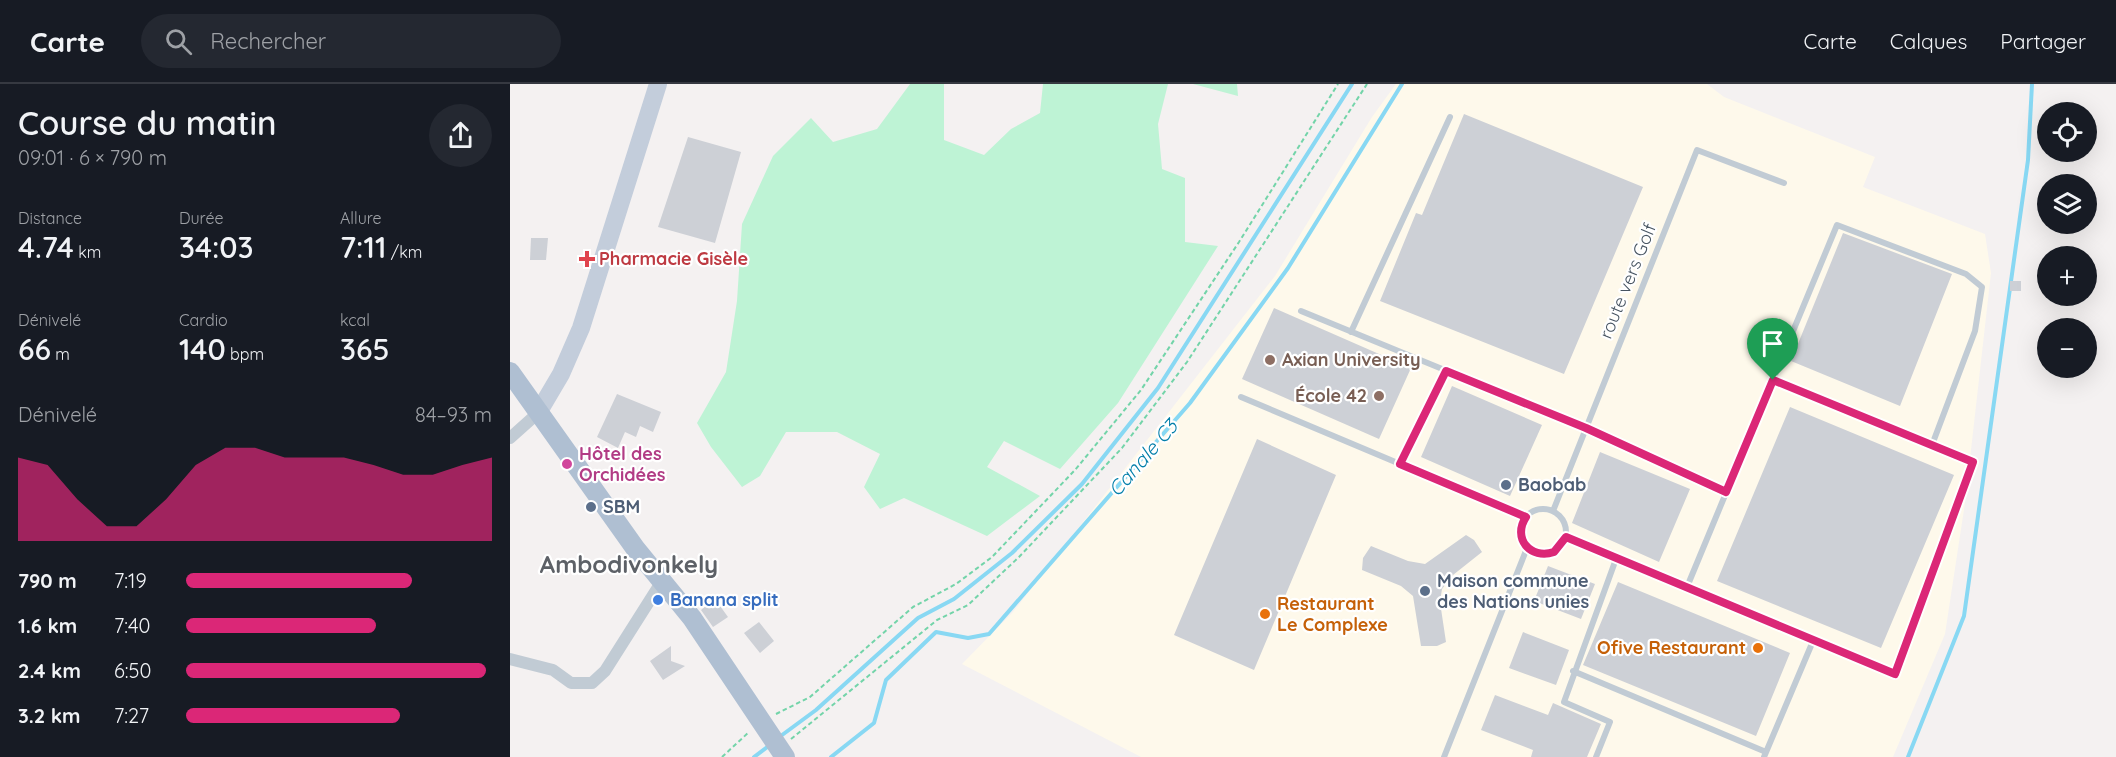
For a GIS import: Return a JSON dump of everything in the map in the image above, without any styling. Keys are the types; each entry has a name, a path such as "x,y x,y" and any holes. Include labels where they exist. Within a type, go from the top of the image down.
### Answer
{"main road":[{"path":"538,413 561,374 581,328 658,84"},
{"path":"510,372 609,513 692,618 782,753"}],"street":[{"path":"510,438 538,413"},
{"path":"510,659 553,670 571,683 592,683 604,671 662,581"}],"lane":[{"path":"1351,332 1450,117"},
{"name":"route vers Golf","path":"1553,511 1696,150 1784,183"},
{"path":"1687,587 1837,225 1966,274 1982,287 1975,331 1932,445"},
{"path":"1301,311 1586,428 1726,492"},
{"path":"1400,464 1446,371"},
{"path":"1566,537 1895,674 1973,462 1773,380"},
{"path":"1241,397 1526,517"},
{"path":"1538,510 1553,511 1564,522 1566,537 1560,547 1547,555 1539,555 1527,548 1520,534 1526,517 1538,510"},
{"path":"1444,757 1527,548"},
{"path":"1596,757 1610,722 1564,702 1573,671 1616,559"},
{"path":"1573,671 1765,754 1813,641"}],"path":[{"path":"722,757 760,722 810,698 913,607 956,584 992,557 1075,470 1141,390 1239,242 1338,84"},
{"path":"782,753 937,620 968,605 1020,557 1122,448 1187,362 1367,84"}],"shaded area":[{"path":"1396,84 1707,84 1724,97 1875,157 1863,187 1985,234 1991,273 1965,503 1945,634 1893,757 1141,757 962,664 1013,612 1275,276 1372,117"}],"green space":[{"path":"910,84 944,84 944,140 984,155 1011,129 1040,113 1043,84 1168,84 1158,124 1162,169 1185,178 1185,242 1218,246 1118,403 1060,469 1004,441 987,467 1040,496 987,536 904,498 880,509 864,487 880,454 837,432 786,432 760,476 742,487 711,447 697,423 726,372 737,301 742,224 773,156 811,118 833,142 877,129"},
{"path":"1193,84 1237,84 1238,96"}],"building":[{"path":"1464,114 1643,187 1564,374 1380,301 1416,213 1422,215"},
{"path":"688,137 741,152 715,243 658,227"},
{"path":"1843,233 1952,274 1900,406 1791,361"},
{"path":"531,238 548,238 546,260 530,260"},
{"path":"2010,281 2021,281 2021,291 2010,291"},
{"path":"1274,308 1411,368 1379,439 1242,379"},
{"path":"1452,386 1542,425 1510,496 1421,457"},
{"path":"617,394 661,412 653,432 640,426 636,437 625,432 618,448 597,437"},
{"path":"1790,407 1954,475 1881,648 1717,581"},
{"path":"1257,439 1336,475 1254,670 1174,635"},
{"path":"1600,452 1690,489 1659,562 1572,523"},
{"name":"Maison commune des Nations unies","path":"1466,535 1474,540 1482,552 1453,575 1442,589 1440,602 1446,642 1437,646 1421,646 1413,596 1401,586 1362,570 1363,558 1371,546 1408,561 1425,564"},
{"path":"1548,566 1595,584 1581,619 1534,601"},
{"path":"1618,582 1790,653 1756,736 1583,665"},
{"path":"715,599 728,617 713,627 701,610"},
{"path":"759,622 774,641 760,653 744,633"},
{"path":"1523,632 1569,650 1556,685 1509,668"},
{"path":"671,646 671,661 685,666 663,680 650,661"},
{"path":"1495,695 1548,715 1553,703 1601,724 1587,757 1531,757 1533,750 1481,730"}],"waterway":[{"path":"778,738 816,710 918,618 954,599 1012,553 1082,484 1158,388 1352,84"},
{"name":"Canale C3","path":"831,757 874,723 886,680 936,632 968,638 989,634 1190,403 1288,268 1402,84"},
{"path":"1908,757 1964,616 2028,160 2032,84"},
{"path":"754,757 770,745"}],"place":[{"name":"Pharmacie Gisèle","path":"587,259"},
{"name":"Axian University","path":"1270,360"},
{"name":"École 42","path":"1379,396"},
{"name":"Hôtel des Orchidées","path":"567,464"},
{"name":"Baobab","path":"1506,485"},
{"name":"SBM","path":"591,507"},
{"name":"Maison commune des Nations unies","path":"1425,591"},
{"name":"Banana split","path":"658,600"},
{"name":"Restaurant Le Complexe","path":"1265,614"},
{"name":"Ofive Restaurant","path":"1758,648"}],"district":[{"name":"Ambodivonkely","path":"629,565"}],"route":[{"path":"1446,371 1586,428 1726,492 1773,380 1973,462 1895,674 1566,537 1554,552 1547,555 1534,553 1522,542 1520,534 1521,523 1526,517 1400,464 1446,371"}]}
